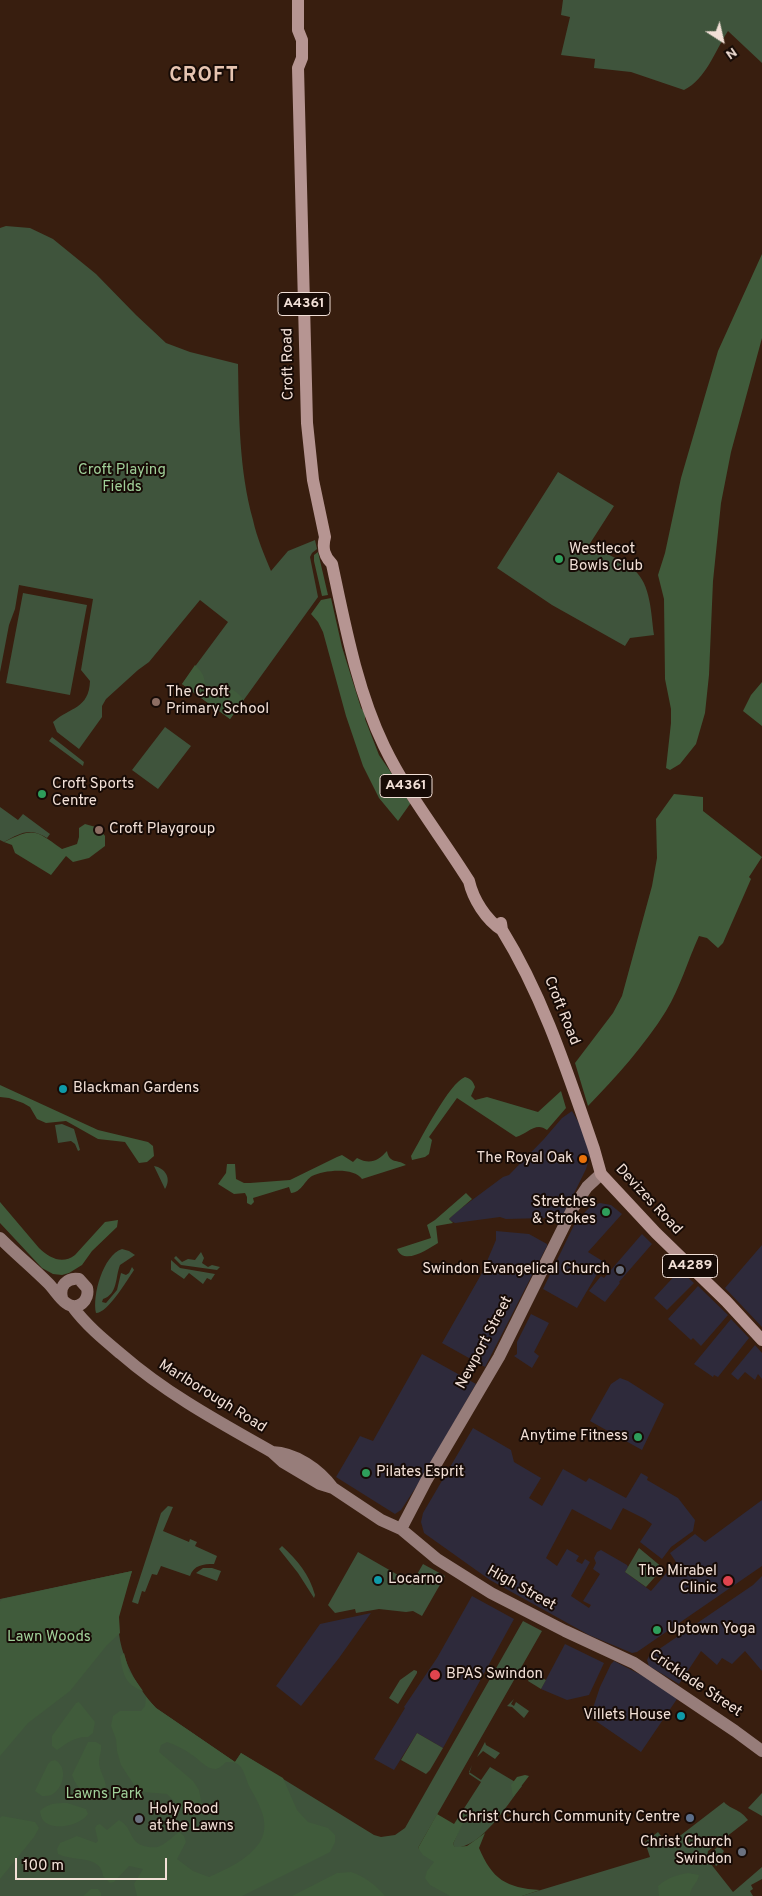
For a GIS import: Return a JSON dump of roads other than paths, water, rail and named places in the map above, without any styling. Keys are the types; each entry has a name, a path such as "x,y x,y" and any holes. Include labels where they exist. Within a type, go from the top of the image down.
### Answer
{"main road":[{"name":"Croft Road","path":"298,0 298,30 294,40 294,59 298,68 307,423 314,486 325,537 333,549 332,564 354,660 383,744 406,786 469,881 479,888 500,920 502,930 535,989 580,1109"},
{"name":"Devizes Road","path":"580,1109 601,1174 650,1228 726,1301 762,1340"},
{"name":"Newport Street","path":"401,1529 426,1481 498,1357 573,1208 588,1187 601,1174"},
{"path":"0,1238 39,1274 64,1302 72,1306 81,1304 87,1298"},
{"path":"39,1274 79,1279 85,1284 88,1292 87,1313 91,1328"},
{"path":"62,1298 61,1288 70,1279"},
{"name":"Marlborough Road","path":"72,1306 91,1328 163,1388 272,1452 290,1455 312,1467 324,1476 333,1488 381,1520 401,1529"},
{"name":"High Street","path":"401,1529 437,1559 491,1593 559,1628 634,1663"},
{"name":"Cricklade Street","path":"634,1663 762,1751"}],"place":[{"name":"Westlecot Bowls Club","path":"559,559"},
{"name":"The Croft Primary School","path":"156,702"},
{"name":"Croft Sports Centre","path":"42,794"},
{"name":"Croft Playgroup","path":"99,830"},
{"name":"Blackman Gardens","path":"63,1089"},
{"name":"The Royal Oak","path":"583,1159"},
{"name":"Stretches & Strokes","path":"606,1212"},
{"name":"Swindon Evangelical Church","path":"620,1270"},
{"name":"Anytime Fitness","path":"638,1437"},
{"name":"Pilates Esprit","path":"366,1473"},
{"name":"Locarno","path":"378,1580"},
{"name":"The Mirabel Clinic","path":"728,1581"},
{"name":"Uptown Yoga","path":"657,1630"},
{"name":"BPAS Swindon","path":"435,1675"},
{"name":"Villets House","path":"681,1716"},
{"name":"Christ Church Community Centre","path":"690,1818"},
{"name":"Holy Rood at the Lawns","path":"139,1819"},
{"name":"Christ Church Swindon","path":"742,1852"}],"district":[{"name":"CROFT","path":"204,77"}],"park label":[{"name":"Croft Playing Fields","path":"122,480"},
{"name":"Lawn Woods","path":"49,1638"},
{"name":"Lawns Park","path":"104,1795"}]}
